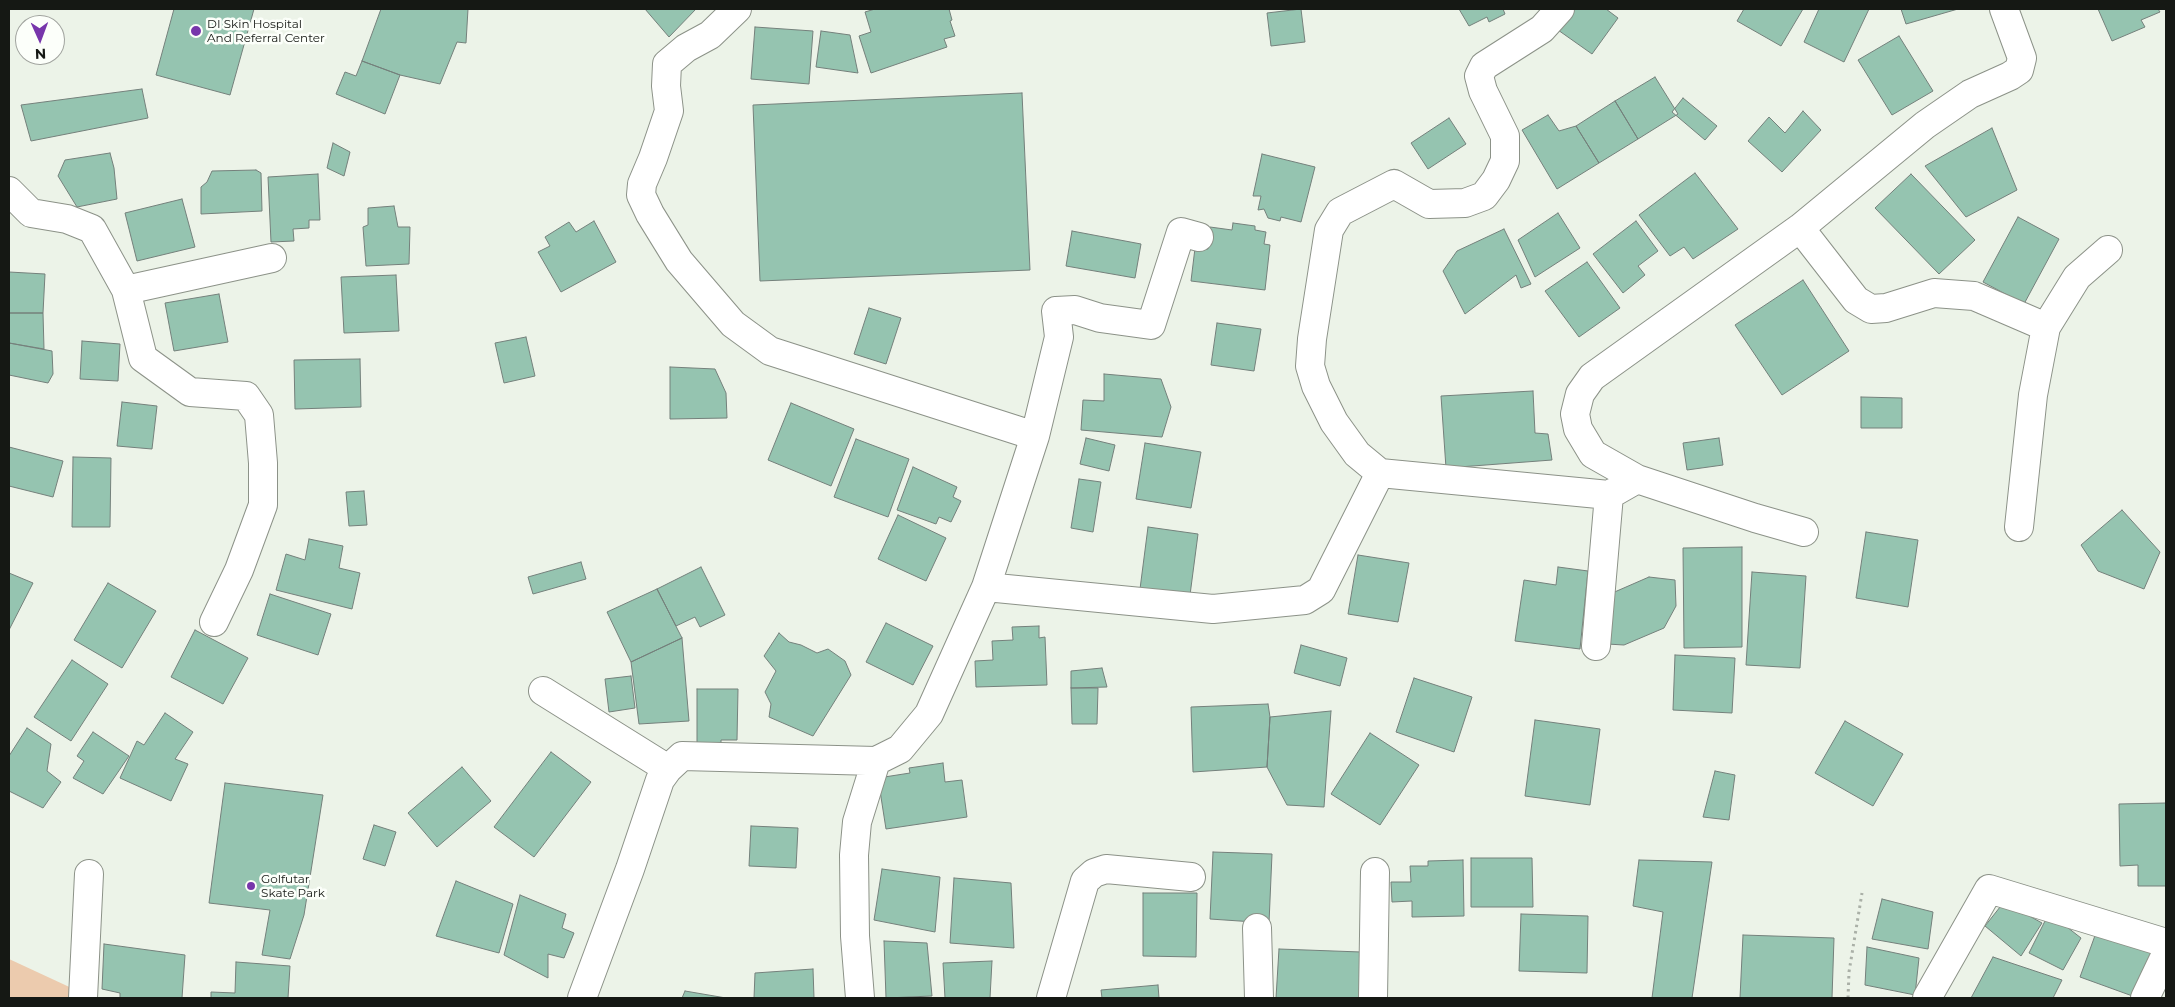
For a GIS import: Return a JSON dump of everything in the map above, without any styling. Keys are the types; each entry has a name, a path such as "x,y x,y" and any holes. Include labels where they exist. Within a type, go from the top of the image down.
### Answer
{"street":[{"path":"737,9 710,34 686,48 668,64 666,86 669,111 642,184 641,195 650,214 679,261 734,324 770,351 1035,436"},
{"path":"1560,9 1542,29 1484,66 1480,76 1483,90 1505,136 1505,161 1496,180 1484,196 1465,203 1429,204 1394,184 1340,212 1330,230 1312,339 1310,366 1316,386 1334,422 1357,454 1380,473 1609,495 1637,479"},
{"path":"1804,532 1754,518 1637,479 1593,454 1578,430 1575,414 1580,394 1592,377 1800,228 1925,125 1970,94 2019,70 2022,58 2004,9"},
{"path":"9,191 31,213 67,219 92,229 126,290 143,358 190,392 246,396 259,415 264,463 262,505 239,570 214,622"},
{"path":"1800,228 1856,300 1871,309 1886,308 1934,293 1974,296 2046,327"},
{"path":"582,998 660,780 668,769 682,756 876,762 900,749 928,714 986,587 1035,436 1059,338 1056,311 1075,310 1100,318 1151,325 1181,232 1199,236"},
{"path":"2019,527 2033,395 2046,327 2077,278 2108,250"},
{"path":"126,290 272,258"},
{"path":"986,587 1213,609 1305,600 1321,590 1380,473"},
{"path":"1596,646 1609,495"},
{"path":"543,691 668,769"},
{"path":"860,998 855,936 854,855 857,822 876,762"},
{"path":"1052,998 1085,880 1094,873 1106,869 1191,877"},
{"path":"1372,998 1375,872"},
{"path":"83,998 89,874"},
{"path":"1927,998 1989,889 2166,942"},
{"path":"1257,928 1259,998"},
{"path":"2145,998 2166,954"}],"path":[{"path":"1848,998 1849,972 1862,893"}],"shaded area":[{"path":"9,959 78,991 77,998 9,998"}],"building":[{"path":"174,9 254,9 230,95 156,75"},
{"path":"381,9 468,9 466,43 457,42 440,84 400,75 362,61"},
{"path":"645,9 696,9 669,37"},
{"path":"875,9 949,9 952,20 950,21 955,36 944,39 947,47 871,73 859,36 871,32 865,12"},
{"path":"1301,9 1305,42 1271,46 1267,13"},
{"path":"1459,9 1503,9 1505,14 1489,22 1487,17 1469,26"},
{"path":"1573,9 1606,9 1618,18 1592,54 1558,30"},
{"path":"1744,9 1803,9 1781,46 1737,21"},
{"path":"1819,9 1869,9 1844,62 1804,42"},
{"path":"1901,9 1958,9 1906,24"},
{"path":"2098,9 2158,9 2160,12 2141,20 2145,27 2112,41"},
{"path":"755,27 813,31 809,84 751,79"},
{"path":"821,31 850,35 858,73 816,67"},
{"path":"1899,36 1933,91 1892,115 1858,60"},
{"path":"362,61 400,75 385,114 336,94 345,72 356,76"},
{"path":"1655,77 1678,114 1638,139 1615,101"},
{"path":"142,89 148,118 31,141 21,105"},
{"path":"1022,93 1030,270 760,281 753,105"},
{"path":"1683,98 1717,126 1705,140 1672,112"},
{"path":"1615,101 1638,139 1599,163 1576,126"},
{"path":"1803,111 1821,130 1782,172 1748,141 1769,117 1785,133"},
{"path":"1548,115 1559,131 1576,126 1599,163 1557,189 1522,130"},
{"path":"1449,118 1466,144 1428,169 1411,143"},
{"path":"1992,128 2017,190 1966,217 1925,166"},
{"path":"333,143 350,152 344,176 327,168"},
{"path":"110,153 114,168 117,199 77,207 58,176 65,160"},
{"path":"1262,154 1315,167 1301,222 1281,217 1280,221 1268,218 1264,209 1258,210 1261,196 1253,196"},
{"path":"256,170 261,173 262,211 201,214 201,187 207,182 212,171"},
{"path":"1695,173 1738,229 1693,259 1684,247 1670,256 1639,215"},
{"path":"318,174 320,220 309,220 309,228 293,229 294,241 271,242 268,177"},
{"path":"1911,174 1975,240 1939,274 1875,208"},
{"path":"182,199 195,247 137,261 125,213"},
{"path":"394,206 398,227 410,227 409,264 366,266 363,227 368,225 368,208"},
{"path":"1558,213 1580,248 1535,277 1518,240"},
{"path":"2018,217 2059,239 2024,304 1983,282"},
{"path":"594,221 616,262 561,292 538,252 550,246 545,237 569,222 576,232"},
{"path":"1636,221 1658,251 1638,266 1645,275 1623,293 1593,254"},
{"path":"1233,223 1255,226 1255,230 1266,232 1264,244 1270,245 1265,290 1191,281 1195,248 1208,249 1210,227 1232,230"},
{"path":"1504,229 1531,284 1521,288 1516,275 1465,314 1443,271 1457,251"},
{"path":"1072,231 1141,244 1135,278 1066,266"},
{"path":"1587,262 1620,308 1579,337 1545,291"},
{"path":"9,272 45,274 43,313 9,313"},
{"path":"396,275 399,331 344,333 341,277"},
{"path":"1803,280 1849,351 1782,395 1735,325"},
{"path":"219,294 228,342 174,351 165,303"},
{"path":"869,308 901,318 886,364 854,354"},
{"path":"9,313 43,313 44,349 9,343"},
{"path":"1217,323 1261,329 1254,371 1211,365"},
{"path":"526,337 535,376 504,383 495,343"},
{"path":"82,341 120,344 118,381 80,379"},
{"path":"9,343 52,351 53,374 48,383 9,375"},
{"path":"360,359 361,407 295,409 294,360"},
{"path":"670,367 715,369 726,393 727,418 670,419"},
{"path":"1104,374 1161,379 1171,407 1162,437 1081,430 1083,400 1104,401"},
{"path":"1533,391 1535,433 1548,434 1552,460 1446,468 1441,396"},
{"path":"1861,397 1902,398 1902,428 1861,428"},
{"path":"122,402 157,406 152,449 117,446"},
{"path":"791,403 854,429 831,486 768,460"},
{"path":"1086,438 1115,445 1109,471 1080,464"},
{"path":"1719,438 1723,465 1687,470 1683,443"},
{"path":"856,439 909,459 888,517 834,497"},
{"path":"1145,443 1201,452 1191,508 1136,499"},
{"path":"9,447 63,461 53,497 9,486"},
{"path":"73,457 111,458 110,527 72,527"},
{"path":"913,467 957,487 953,497 961,501 951,522 939,517 936,524 897,510"},
{"path":"1079,479 1101,482 1093,532 1071,528"},
{"path":"364,491 367,525 349,526 346,492"},
{"path":"2122,510 2160,552 2144,589 2098,571 2081,545"},
{"path":"898,515 946,538 926,581 878,559"},
{"path":"1148,527 1198,534 1190,595 1140,589"},
{"path":"1866,532 1918,540 1908,607 1856,598"},
{"path":"309,539 343,546 339,568 360,573 352,609 276,590 286,554 305,560"},
{"path":"1742,547 1742,647 1684,648 1683,548"},
{"path":"1358,555 1409,563 1398,622 1348,614"},
{"path":"581,562 586,579 533,594 528,577"},
{"path":"701,567 725,615 700,627 695,617 676,626 657,589"},
{"path":"1558,567 1588,571 1580,649 1515,641 1524,580 1556,585"},
{"path":"1752,572 1806,576 1800,668 1746,665"},
{"path":"9,573 33,583 9,630"},
{"path":"1649,577 1675,580 1676,606 1664,628 1624,645 1607,644 1610,594"},
{"path":"108,583 156,611 122,668 74,640"},
{"path":"657,589 682,638 631,662 607,612"},
{"path":"270,594 331,614 318,655 257,635"},
{"path":"886,623 933,646 913,685 866,662"},
{"path":"1039,626 1039,638 1045,637 1047,685 976,687 975,661 993,660 992,641 1013,640 1012,627"},
{"path":"195,630 248,658 223,704 171,677"},
{"path":"779,633 789,642 801,645 817,653 828,649 845,661 851,675 813,736 769,717 771,704 765,692 776,671 764,656"},
{"path":"682,638 689,721 639,724 631,662"},
{"path":"1301,645 1347,658 1340,686 1294,673"},
{"path":"1675,655 1735,658 1732,713 1673,710"},
{"path":"72,660 108,684 71,741 34,717"},
{"path":"1102,668 1107,687 1071,688 1071,671"},
{"path":"631,676 635,708 609,712 605,679"},
{"path":"1414,678 1472,697 1454,752 1396,732"},
{"path":"1071,688 1098,688 1097,724 1072,724"},
{"path":"697,689 738,689 737,740 721,740 721,747 697,747"},
{"path":"1268,704 1270,717 1267,767 1193,772 1191,707"},
{"path":"1331,711 1324,807 1287,805 1267,767 1270,717"},
{"path":"165,713 193,732 175,759 188,764 171,801 120,778 137,741 144,745"},
{"path":"1535,720 1600,729 1590,805 1525,796"},
{"path":"1845,721 1903,754 1873,806 1815,773"},
{"path":"27,728 51,744 47,771 61,782 43,808 9,791 9,756"},
{"path":"93,732 129,756 103,794 73,778 84,761 77,756"},
{"path":"1370,733 1419,765 1380,825 1331,794"},
{"path":"551,752 591,782 534,857 494,827"},
{"path":"943,763 945,782 962,780 967,817 886,829 878,778 910,773 909,768"},
{"path":"462,767 491,801 437,847 408,813"},
{"path":"1715,771 1735,775 1729,820 1703,817"},
{"path":"225,783 323,795 304,915 290,959 262,955 270,910 209,903"},
{"path":"2166,803 2166,886 2138,886 2138,865 2120,866 2119,804"},
{"path":"374,825 396,832 385,866 363,859"},
{"path":"751,826 798,828 796,868 749,866"},
{"path":"1213,852 1272,854 1269,923 1210,919"},
{"path":"1471,858 1532,858 1533,907 1471,907"},
{"path":"1463,860 1464,916 1412,917 1412,901 1392,902 1391,882 1411,882 1410,866 1428,866 1428,861"},
{"path":"1639,860 1712,862 1692,998 1652,998 1663,912 1633,906"},
{"path":"882,869 940,877 935,932 874,920"},
{"path":"954,878 1011,883 1014,948 950,943"},
{"path":"456,881 513,904 499,953 436,936"},
{"path":"1143,893 1197,893 1196,957 1143,956"},
{"path":"520,895 566,914 562,928 574,933 564,958 548,954 548,978 504,955"},
{"path":"1882,899 1933,912 1928,949 1872,939"},
{"path":"2004,902 2042,923 2021,956 1985,926"},
{"path":"2049,913 2081,938 2063,970 2029,953"},
{"path":"1521,914 1588,916 1587,973 1519,971"},
{"path":"2097,930 2158,951 2138,998 2080,977"},
{"path":"1743,935 1834,938 1832,998 1740,998"},
{"path":"884,941 927,943 932,996 886,998"},
{"path":"104,944 185,955 182,998 120,998 120,993 102,989"},
{"path":"1867,947 1919,958 1915,995 1865,985"},
{"path":"1279,949 1361,952 1359,998 1276,998"},
{"path":"1993,957 2062,980 2053,998 1971,998"},
{"path":"992,961 990,998 945,998 943,963"},
{"path":"236,962 290,966 288,998 211,998 211,992 235,993"},
{"path":"813,969 814,998 754,998 755,973"},
{"path":"1158,985 1159,998 1102,998 1101,990"},
{"path":"685,991 726,998 682,998"}],"place":[{"name":"DI Skin Hospital And Referral Center","path":"196,31"},
{"name":"Golfutar Skate Park","path":"251,886"}]}
